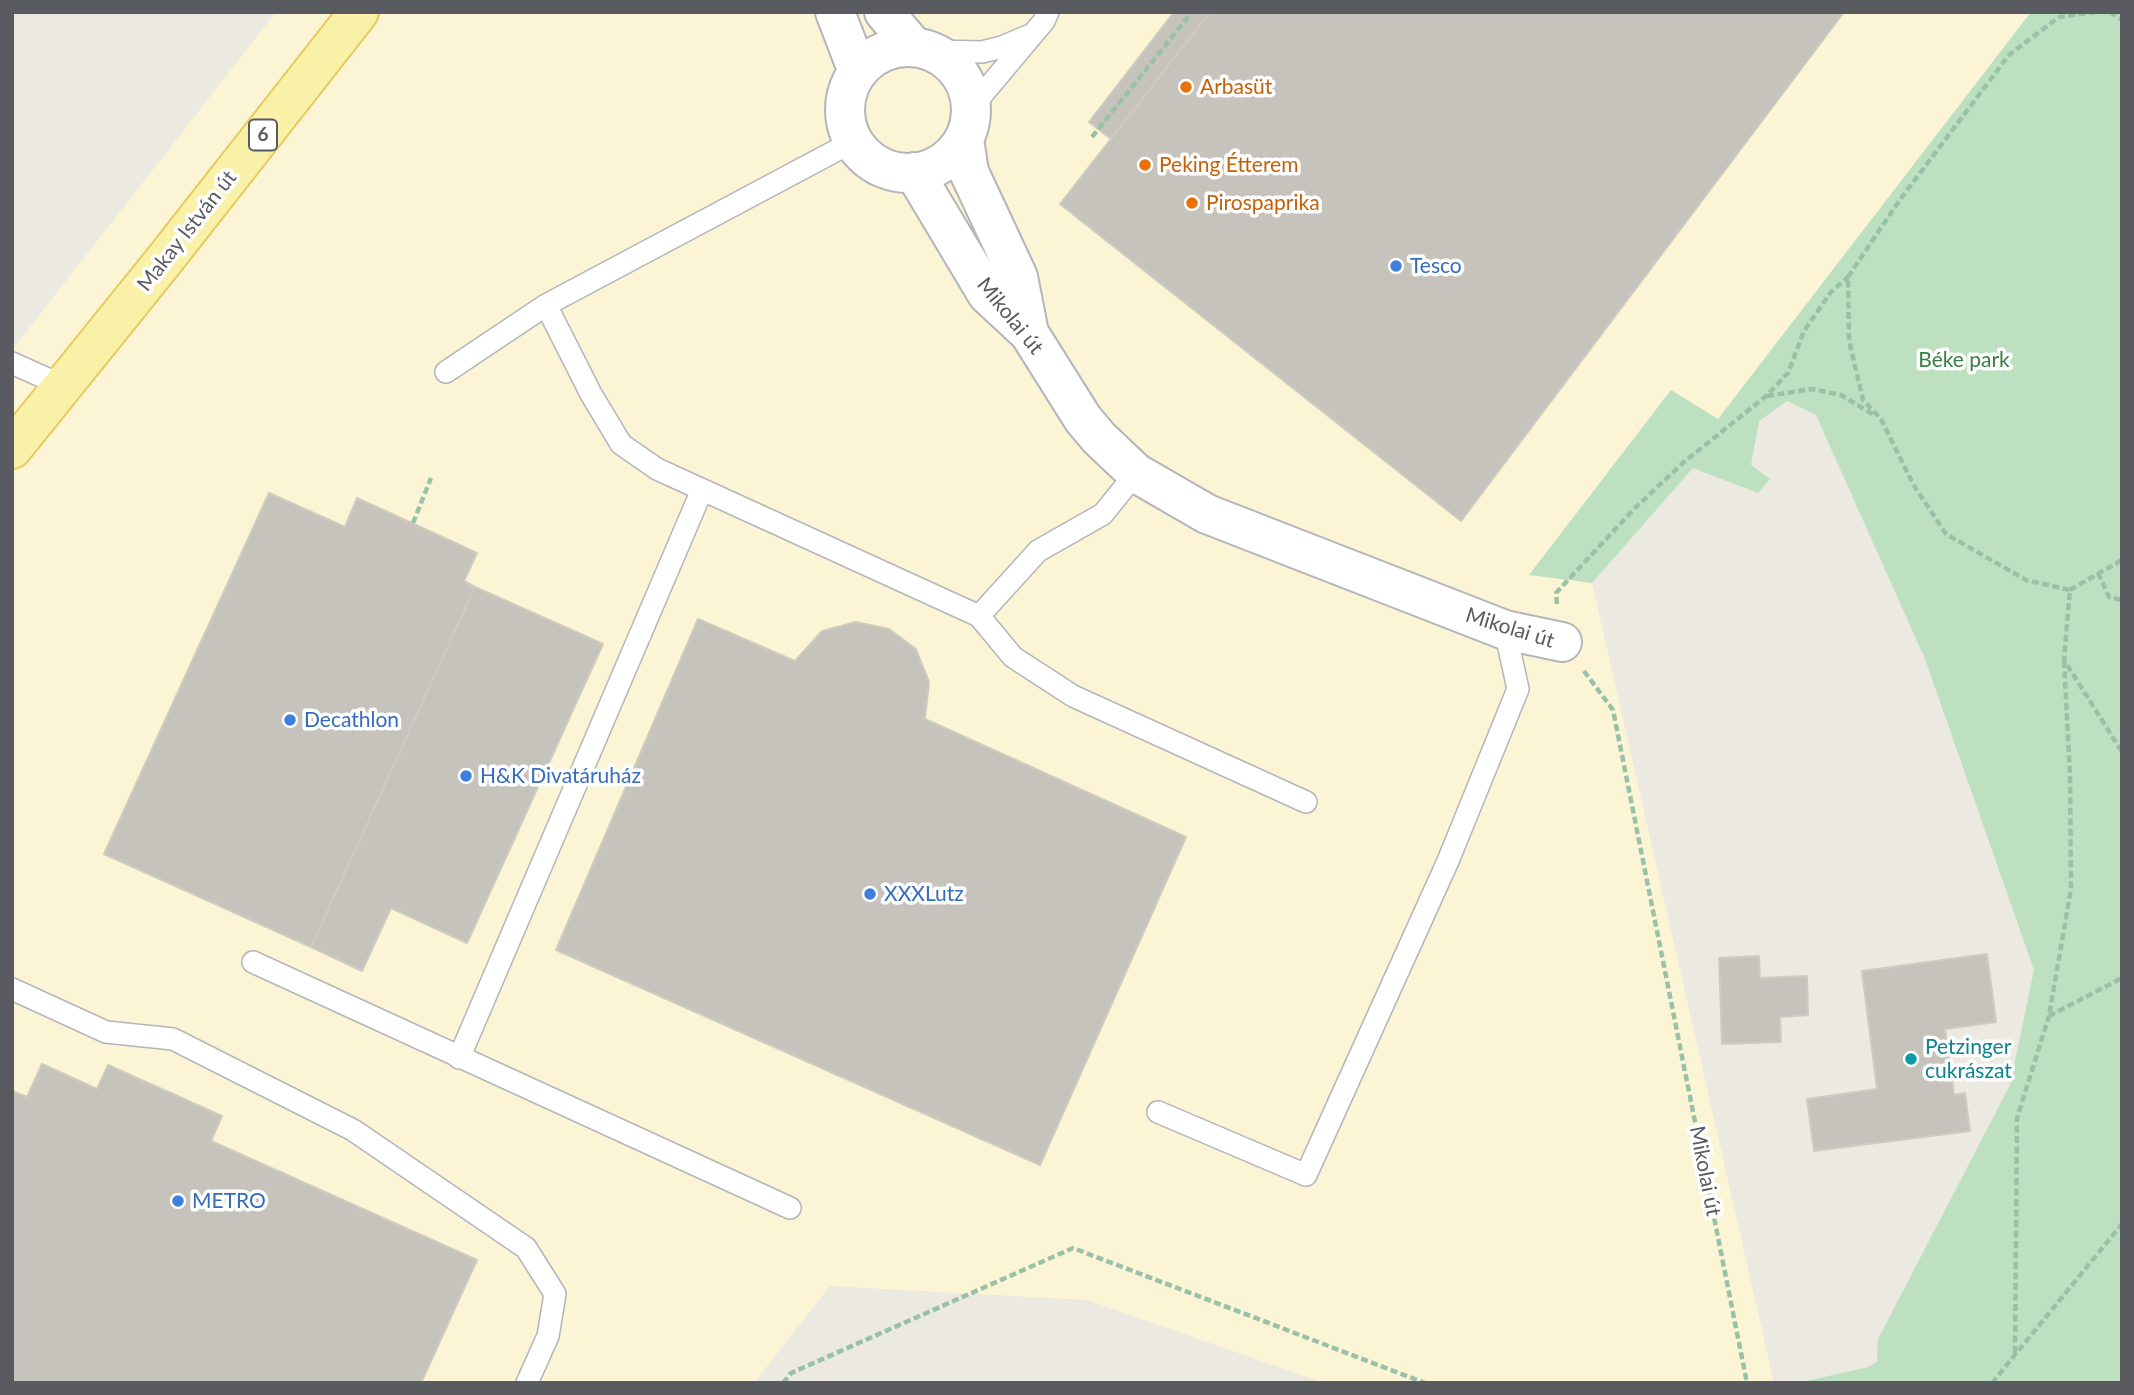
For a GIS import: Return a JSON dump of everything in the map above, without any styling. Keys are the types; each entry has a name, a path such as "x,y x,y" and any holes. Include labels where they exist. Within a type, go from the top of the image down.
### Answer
{"main road":[{"name":"Makay István út","path":"14,443 166,258 359,12"}],"street":[{"path":"835,12 858,72"},
{"path":"884,12 923,49 951,62 964,79 971,98 967,124 969,172 1018,277 1029,333"},
{"path":"923,49 892,48 873,57 858,72 848,90 845,110 854,141 874,163 894,171 914,172 935,167 952,156 967,124"},
{"name":"Mikolai út","path":"914,172 987,294 1029,333 1083,419 1136,473 1207,514 1505,631 1562,642"}],"lane":[{"path":"967,124 1048,12"},
{"path":"923,49 982,52 1033,34"},
{"path":"446,372 546,305 854,141"},
{"path":"546,305 591,394 621,444 657,469 979,616 1013,657 1073,696 1306,802"},
{"path":"12,363 63,386"},
{"path":"979,616 1038,551 1103,514 1136,473"},
{"path":"459,1058 702,490"},
{"path":"1158,1112 1306,1175 1448,861 1518,688 1505,631"},
{"path":"253,962 790,1209"},
{"path":"12,989 106,1032 173,1039 353,1130 526,1248 555,1294 548,1336 527,1383"}],"path":[{"path":"1092,137 1192,12"},
{"path":"1562,642 1556,593 1635,508 1684,462 1765,397 1788,373 1804,331 1831,292 1848,277 1899,201 2009,55 2059,17 2096,12"},
{"path":"2110,12 2122,20"},
{"path":"1848,277 1849,340 1863,400 1881,419 1913,484 1946,534 2026,580 2070,590 2122,560"},
{"path":"1765,397 1812,389 1841,395 1881,419"},
{"path":"413,523 431,478"},
{"path":"2098,573 2109,597 2122,600"},
{"path":"2015,1353 2017,1118 2049,1016 2071,889 2070,775 2064,660 2070,590"},
{"name":"Mikolai út","path":"1562,642 1613,710 1747,1383"},
{"path":"2064,660 2122,752"},
{"path":"2049,1016 2122,978"},
{"path":"1992,1383 2122,1224"},
{"path":"783,1383 791,1373 1073,1248 1425,1383"}],"shaded area":[{"path":"276,12 2031,12 1718,419 1671,390 1530,574 1592,583 1774,1383 1324,1383 1087,1300 830,1286 754,1383 12,1383 12,350"}],"green space":[{"name":"Béke park","path":"2031,12 2122,12 2122,1383 1798,1383 1868,1367 1877,1362 1878,1339 2010,1085 2034,970 1925,659 1816,415 1787,401 1759,421 1751,465 1770,479 1758,493 1693,468 1592,583 1529,575 1671,390 1718,419"}],"building":[{"path":"1174,12 1210,12 1111,139 1089,122"},
{"name":"Tesco","path":"1210,12 1844,12 1461,521 1060,204"},
{"name":"Decathlon","path":"269,493 345,527 357,498 477,553 464,581 475,587 311,947 104,854"},
{"name":"H&K Divatáruház","path":"475,587 603,644 467,943 391,908 362,971 311,947"},
{"name":"XXXLutz","path":"698,619 795,661 822,631 856,622 889,629 916,649 929,682 925,719 1186,837 1040,1165 556,950"},
{"name":"Petzinger cukrászat","path":"1987,954 1996,1022 1945,1029 1954,1095 1965,1093 1970,1131 1814,1151 1807,1099 1877,1089 1862,971"},
{"path":"1759,956 1760,978 1807,976 1808,1015 1780,1017 1781,1042 1722,1044 1719,958"},
{"name":"METRO","path":"42,1064 97,1089 108,1065 222,1116 211,1141 477,1260 421,1383 12,1383 12,1091 27,1097"}],"place":[{"name":"Arbasüt","path":"1186,87"},
{"name":"Peking Étterem","path":"1145,165"},
{"name":"Pirospaprika","path":"1192,203"},
{"name":"Tesco","path":"1396,266"},
{"name":"Decathlon","path":"290,720"},
{"name":"H&K Divatáruház","path":"466,776"},
{"name":"XXXLutz","path":"870,894"},
{"name":"Petzinger cukrászat","path":"1911,1059"},
{"name":"METRO","path":"178,1201"}]}
